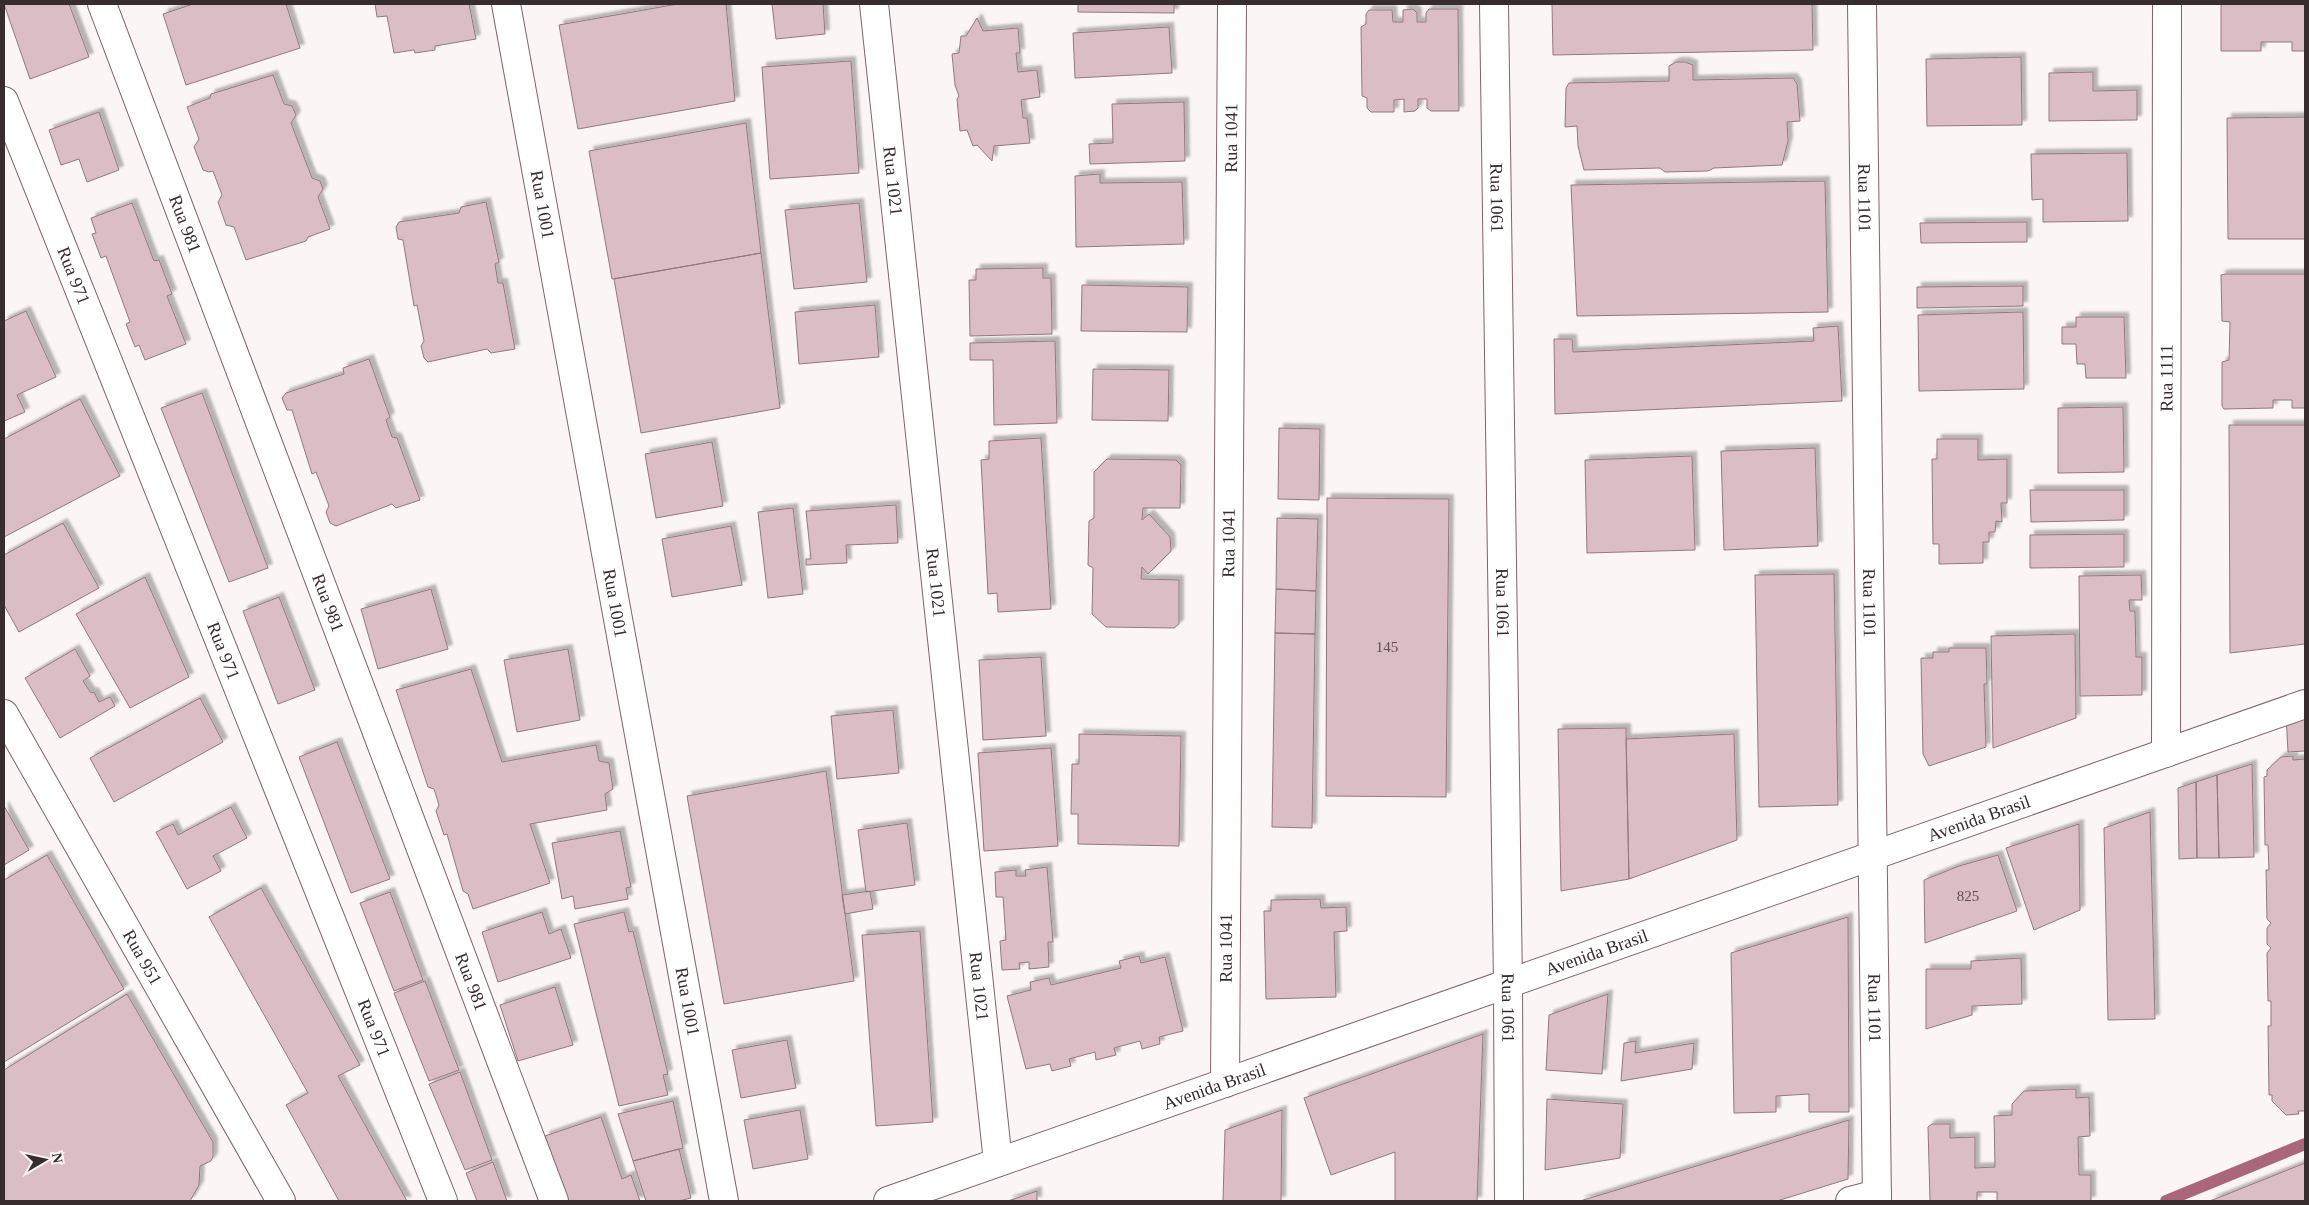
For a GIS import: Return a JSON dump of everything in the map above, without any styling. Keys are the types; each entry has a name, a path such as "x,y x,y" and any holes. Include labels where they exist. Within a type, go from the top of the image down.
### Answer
{"street":[{"name":"Rua 981","path":"102,4 554,1201"},
{"name":"Rua 1001","path":"506,4 724,1201"},
{"name":"Rua 1021","path":"874,4 998,1162"},
{"name":"Rua 1041","path":"1226,1083 1232,4"},
{"name":"Rua 1061","path":"1494,4 1508,984 1509,1201"},
{"name":"Rua 1101","path":"1862,4 1877,1198"},
{"name":"Rua 1111","path":"2166,753 2167,4"},
{"name":"Rua 971","path":"4,101 443,1201"},
{"name":"Avenida Brasil","path":"888,1201 2305,704"},
{"name":"Rua 951","path":"4,714 280,1201"},
{"path":"1850,1201 1877,1198"}],"building":[{"path":"4,4 69,4 89,57 30,79"},
{"path":"193,4 286,4 300,48 186,85 163,14"},
{"path":"375,4 469,4 476,39 435,46 435,50 415,53 414,50 394,53 387,16 377,17"},
{"path":"678,4 726,4 735,101 578,129 559,25"},
{"path":"772,4 823,4 825,34 776,39"},
{"path":"1078,4 1174,4 1174,13 1078,12"},
{"path":"1552,4 1812,4 1813,50 1553,55"},
{"path":"2221,4 2305,4 2305,51 2292,51 2292,42 2261,42 2261,51 2221,51"},
{"path":"1413,9 1417,13 1417,22 1426,22 1426,13 1429,9 1458,9 1459,111 1431,111 1427,108 1427,99 1418,99 1418,108 1415,111 1404,112 1404,99 1394,100 1394,112 1371,112 1367,108 1367,98 1362,96 1361,27 1366,24 1366,14 1369,10 1392,10 1393,22 1403,22 1403,10"},
{"path":"977,18 983,31 1018,28 1020,53 1016,53 1018,72 1037,70 1040,97 1021,100 1023,118 1027,118 1030,143 994,146 992,161 977,145 973,146 967,130 960,131 957,99 959,96 955,85 952,54 959,53 961,36 966,36"},
{"path":"1169,27 1172,73 1075,78 1073,33"},
{"path":"2021,57 2022,125 1927,126 1926,59"},
{"path":"851,61 859,173 770,179 762,67"},
{"path":"1676,62 1685,62 1693,65 1693,80 1793,78 1797,84 1800,121 1787,122 1788,141 1782,165 1714,168 1708,171 1665,172 1660,168 1584,170 1578,146 1577,126 1565,127 1566,88 1569,83 1669,81 1669,66"},
{"path":"2093,72 2093,91 2137,90 2137,120 2049,121 2049,73"},
{"path":"273,75 284,104 292,106 296,115 291,123 312,178 320,181 323,189 318,197 330,229 308,237 306,241 246,260 234,227 226,225 218,202 222,195 213,171 203,170 194,147 199,139 187,107 210,98 211,94"},
{"path":"1184,102 1185,161 1090,164 1089,144 1113,143 1112,104"},
{"path":"99,112 119,170 87,182 79,159 61,165 49,130"},
{"path":"2305,117 2305,239 2228,239 2227,118"},
{"path":"746,123 761,253 612,279 589,151"},
{"path":"2127,153 2128,221 2043,222 2043,199 2032,200 2031,154"},
{"path":"1100,174 1100,183 1182,182 1184,244 1076,247 1075,176"},
{"path":"1825,181 1828,312 1577,316 1571,185"},
{"path":"486,202 499,262 495,264 498,283 503,283 515,349 491,353 487,349 428,362 424,358 421,346 424,341 417,305 414,306 403,240 398,239 396,227 399,222 459,213 461,207"},
{"path":"132,203 154,261 159,260 172,294 167,296 186,344 145,360 139,345 135,347 126,324 130,322 106,256 101,258 92,234 96,233 91,218"},
{"path":"859,203 867,282 794,289 785,210"},
{"path":"2027,222 2027,242 1921,243 1920,223"},
{"path":"761,253 780,408 641,433 614,279"},
{"path":"1043,268 1043,278 1051,278 1052,334 970,336 969,280 976,280 976,269"},
{"path":"2305,274 2305,408 2292,408 2292,400 2273,400 2273,408 2224,409 2222,406 2222,362 2229,360 2230,322 2222,321 2221,275"},
{"path":"1082,285 1188,287 1187,332 1081,331"},
{"path":"2023,286 2023,306 1917,308 1917,287"},
{"path":"875,305 879,357 799,364 795,312"},
{"path":"26,311 56,377 17,395 25,412 4,421 4,321"},
{"path":"2023,312 2024,389 1919,391 1918,315"},
{"path":"2076,317 2124,317 2126,378 2086,378 2085,364 2077,364 2076,344 2062,344 2062,327 2076,327"},
{"path":"1838,326 1842,401 1555,414 1554,339 1572,339 1573,352 1814,341 1813,328"},
{"path":"1055,341 1057,423 994,425 993,360 970,360 970,343"},
{"path":"369,359 390,417 386,420 392,437 397,438 420,500 396,508 392,504 336,526 330,523 326,512 329,506 316,472 312,474 292,410 287,410 282,398 286,393 344,374 343,368"},
{"path":"1093,369 1169,370 1168,421 1092,420"},
{"path":"202,393 268,568 229,582 161,408"},
{"path":"80,399 120,476 4,537 4,439"},
{"path":"2123,407 2124,472 2058,473 2058,408"},
{"path":"2229,425 2305,425 2305,644 2230,653"},
{"path":"1279,428 1320,429 1319,500 1278,499"},
{"path":"1041,438 1051,609 998,612 997,593 988,594 981,460 989,459 989,441"},
{"path":"1937,439 1978,439 1978,460 2007,459 2007,503 2001,503 2002,522 1996,521 1995,532 1989,532 1989,542 1983,542 1983,563 1939,564 1939,544 1933,544 1932,459 1937,459"},
{"path":"712,442 723,506 656,518 645,454"},
{"path":"1815,448 1818,546 1724,550 1721,451"},
{"path":"1692,456 1695,550 1587,553 1585,460"},
{"path":"1107,459 1176,460 1181,465 1180,508 1143,508 1142,520 1149,514 1170,537 1171,551 1148,574 1142,567 1141,579 1179,580 1179,624 1174,628 1106,627 1092,614 1093,568 1088,565 1089,521 1094,518 1094,472"},
{"path":"2030,490 2124,490 2124,520 2031,522"},
{"path":"1327,498 1449,499 1446,797 1326,796"},
{"path":"896,505 898,543 846,545 847,563 806,565 806,559 811,559 806,511"},
{"path":"793,508 803,594 768,598 758,512"},
{"path":"1277,518 1318,519 1316,591 1276,589"},
{"path":"63,523 99,588 19,632 4,605 4,555"},
{"path":"731,526 742,585 672,597 662,539"},
{"path":"2124,534 2124,567 2030,568 2030,535"},
{"path":"1834,574 1838,805 1759,807 1755,575"},
{"path":"2141,575 2142,600 2129,600 2130,611 2135,611 2136,657 2142,657 2142,695 2080,696 2079,576"},
{"path":"145,577 189,677 130,708 76,614"},
{"path":"431,589 448,649 378,669 361,609"},
{"path":"1276,589 1316,591 1315,634 1275,633"},
{"path":"279,597 315,690 278,704 243,611"},
{"path":"1275,633 1315,634 1312,828 1272,827"},
{"path":"2075,634 2076,718 1993,748 1991,636"},
{"path":"1949,648 1986,648 1987,684 1984,684 1986,747 1929,766 1923,754 1921,658 1933,658 1933,652 1949,652"},
{"path":"75,649 90,676 83,681 91,693 94,692 99,702 110,697 115,706 60,738 25,678"},
{"path":"568,649 580,720 517,732 504,660"},
{"path":"1041,657 1046,736 983,740 979,660"},
{"path":"471,669 502,762 596,745 599,761 609,763 613,789 605,794 607,810 530,824 550,883 473,909 468,894 463,891 447,834 444,835 436,811 439,805 434,789 428,787 396,690"},
{"path":"200,698 223,742 114,802 90,758"},
{"path":"893,710 899,773 837,779 831,716"},
{"path":"2305,714 2305,751 2288,752 2286,715"},
{"path":"1626,728 1629,879 1561,891 1558,729"},
{"path":"1079,734 1181,736 1179,846 1078,844 1078,814 1071,814 1072,764 1079,764"},
{"path":"1734,734 1737,840 1629,879 1626,739"},
{"path":"337,742 390,879 351,893 299,757"},
{"path":"1051,748 1058,846 984,851 978,753"},
{"path":"2293,756 2293,760 2305,759 2305,1111 2298,1111 2299,1114 2286,1115 2272,1101 2272,1095 2269,1095 2268,1026 2271,1026 2271,1001 2268,1001 2267,953 2271,948 2267,944 2267,928 2271,923 2267,919 2266,870 2269,870 2268,845 2265,845 2264,777 2267,776 2267,770 2281,757"},
{"path":"2252,764 2254,857 2219,858 2217,775"},
{"path":"826,771 854,981 724,1004 687,796"},
{"path":"2217,775 2219,858 2197,858 2196,782"},
{"path":"2196,782 2197,858 2179,859 2178,788"},
{"path":"4,806 29,850 4,865"},
{"path":"231,807 247,838 213,856 221,871 187,889 156,832 173,824 178,835"},
{"path":"2150,812 2155,1019 2108,1020 2104,828"},
{"path":"907,823 915,885 866,892 858,830"},
{"path":"2079,824 2080,910 2034,930 2006,848"},
{"path":"620,831 631,887 626,888 628,899 575,909 573,896 562,899 552,843"},
{"path":"47,855 124,989 4,1062 4,880"},
{"path":"1998,855 2017,911 1925,943 1924,880 1959,866"},
{"path":"1047,867 1053,942 1048,942 1049,967 1029,969 1029,962 1019,963 1020,969 1002,970 1000,941 1006,940 1003,897 996,897 995,872 1016,870 1016,876 1026,876 1025,870"},
{"path":"261,888 360,1065 338,1076 407,1201 339,1201 286,1105 308,1093 209,917"},
{"path":"870,891 873,909 845,914 842,895"},
{"path":"390,892 423,980 394,991 360,903"},
{"path":"1320,899 1321,908 1346,907 1347,931 1334,932 1336,997 1266,999 1264,911 1271,911 1271,900"},
{"path":"542,912 549,934 561,929 571,958 498,982 482,932"},
{"path":"624,912 629,932 633,931 668,1074 663,1075 668,1095 619,1106 574,924"},
{"path":"1848,917 1849,1112 1809,1112 1809,1094 1776,1096 1776,1112 1734,1113 1731,953"},
{"path":"920,931 933,1122 876,1126 862,935"},
{"path":"1139,956 1141,963 1165,957 1183,1031 1159,1037 1160,1044 1142,1049 1140,1041 1114,1048 1116,1055 1096,1060 1095,1052 1069,1059 1071,1066 1052,1071 1050,1064 1026,1069 1007,996 1031,990 1030,982 1049,978 1051,985 1121,968 1119,961"},
{"path":"2021,958 2022,1004 1972,1006 1972,1015 1926,1029 1926,969 1971,969 1971,961"},
{"path":"425,981 459,1070 429,1081 394,993"},
{"path":"555,987 573,1045 518,1061 500,1005"},
{"path":"127,994 213,1142 213,1157 211,1161 200,1166 199,1185 190,1201 4,1201 4,1070"},
{"path":"1608,994 1602,1074 1546,1070 1549,1015"},
{"path":"1483,1034 1477,1201 1395,1201 1395,1152 1331,1175 1304,1098"},
{"path":"787,1040 796,1088 741,1098 732,1050"},
{"path":"1636,1041 1635,1053 1694,1043 1692,1069 1621,1081 1624,1043"},
{"path":"460,1072 492,1160 465,1170 429,1084"},
{"path":"2076,1089 2076,1098 2089,1097 2090,1136 2078,1137 2079,1175 2091,1175 2091,1201 1997,1201 1997,1192 1977,1192 1977,1201 1930,1201 1928,1127 1932,1124 1950,1124 1950,1138 1975,1137 1975,1168 1995,1167 1994,1116 2012,1115 2012,1104 2024,1091"},
{"path":"1547,1099 1623,1104 1620,1158 1545,1170"},
{"path":"673,1101 683,1148 633,1161 618,1114"},
{"path":"800,1110 808,1159 753,1169 744,1120"},
{"path":"1282,1110 1281,1201 1223,1201 1225,1130"},
{"path":"601,1117 622,1179 631,1175 640,1201 566,1201 545,1136"},
{"path":"1849,1120 1848,1179 1777,1201 1580,1201"},
{"path":"679,1149 691,1198 679,1201 646,1201 633,1161"},
{"path":"493,1162 507,1201 477,1201 466,1173"},
{"path":"2305,1163 2305,1201 2210,1201"},
{"path":"1037,1191 1037,1201 1008,1201"}],"waterway":[{"path":"2166,1201 2305,1144"}]}
